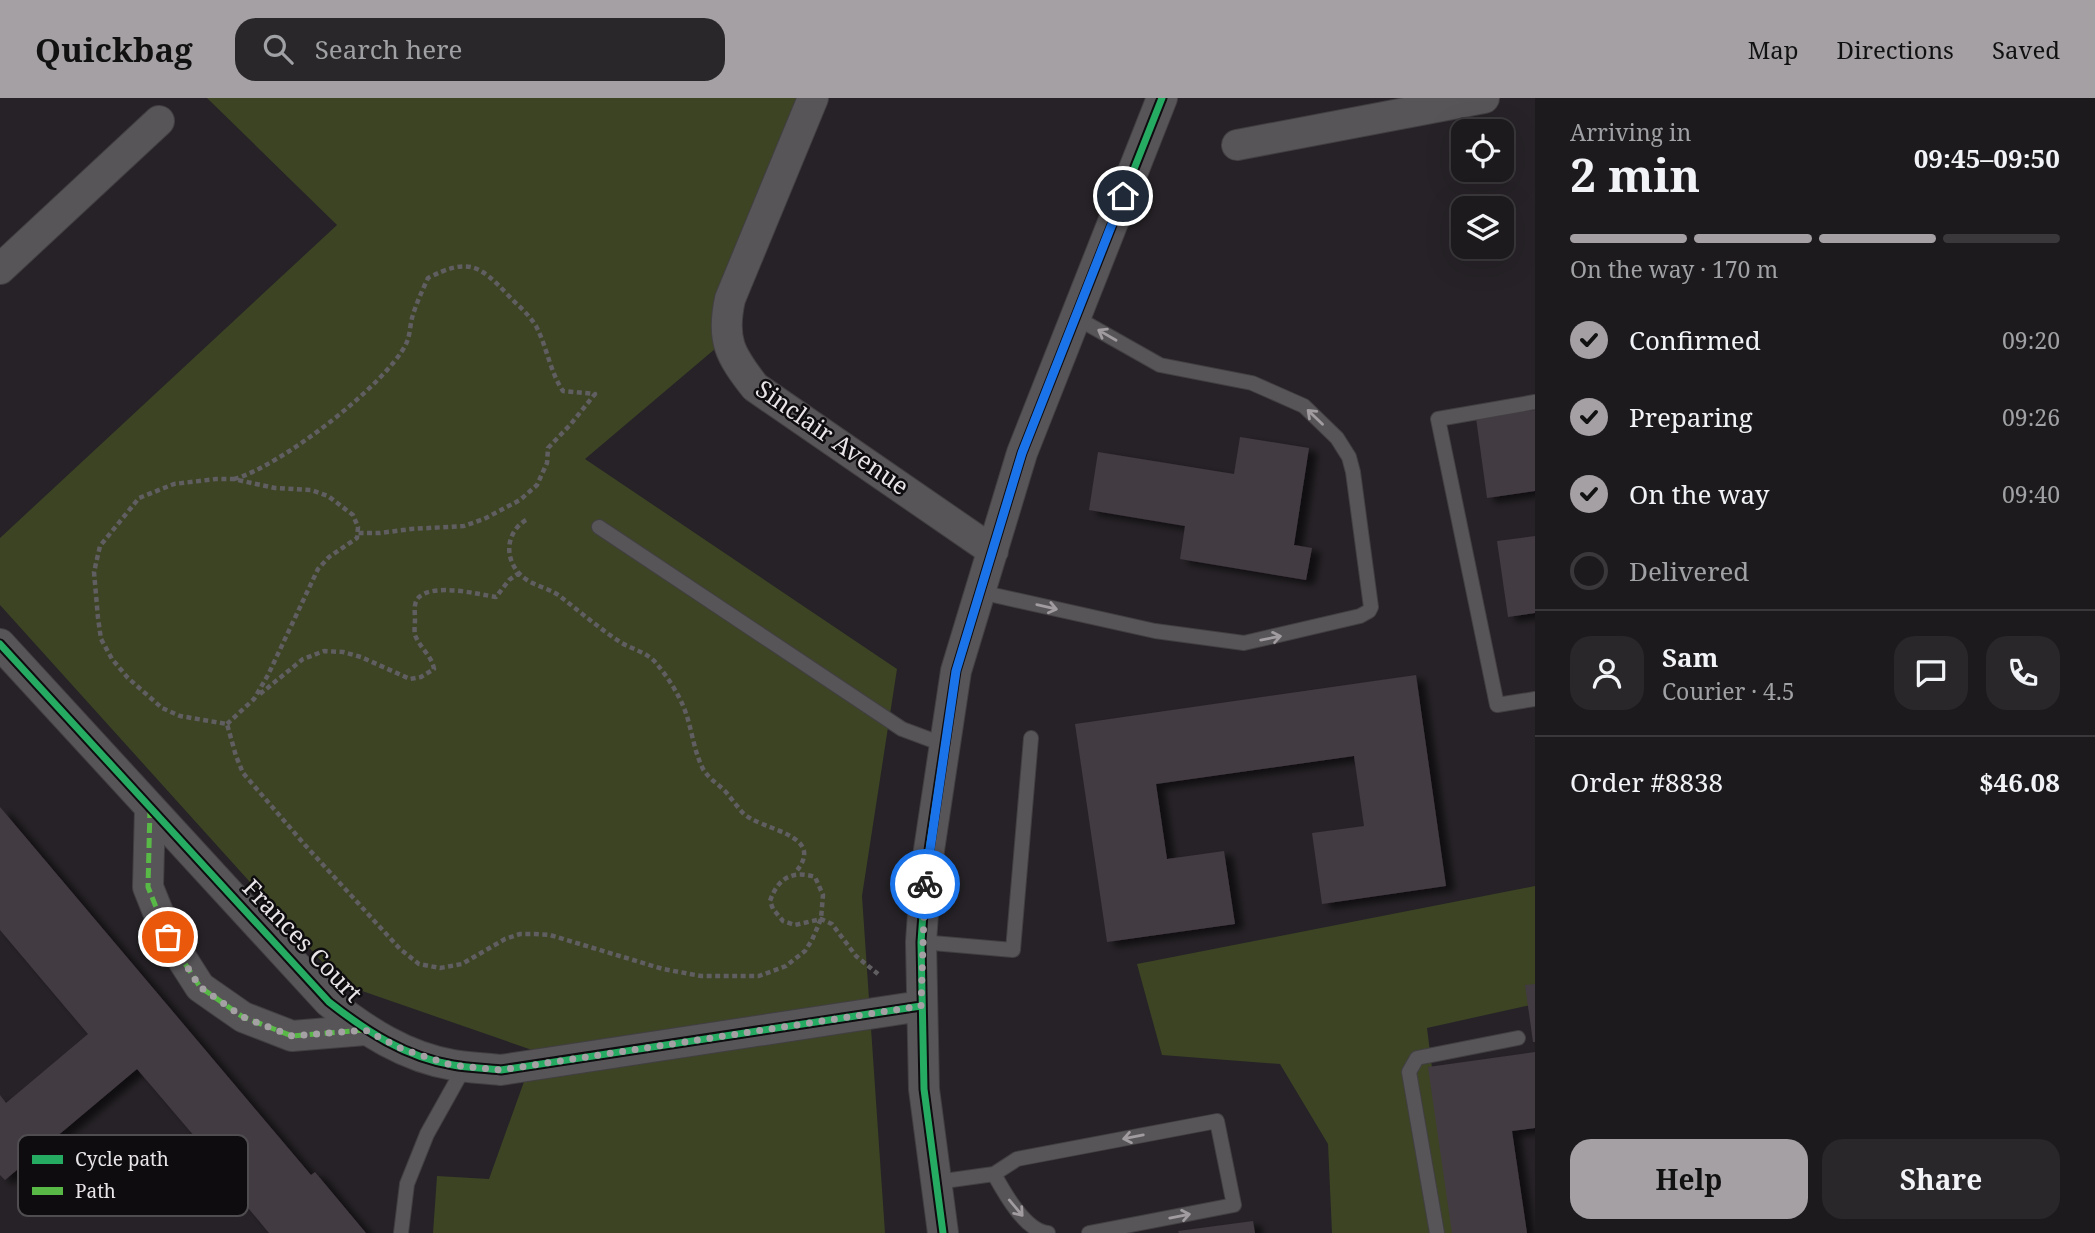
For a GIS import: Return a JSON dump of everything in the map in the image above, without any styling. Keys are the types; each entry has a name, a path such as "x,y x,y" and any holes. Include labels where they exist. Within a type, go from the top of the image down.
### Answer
{"street":[{"name":"Sinclair Avenue","path":"813,98 730,299 724,325 735,361 755,387 993,551"},
{"path":"943,1233 924,1089 921,942 926,870 956,671 1022,453 1162,98"},
{"path":"1237,145 1483,98"},
{"path":"0,269 159,121"},
{"name":"Frances Court","path":"0,644 329,1002 365,1030 402,1049 451,1065 501,1070 921,1006"},
{"path":"150,808 148,887 168,937 200,987 243,1017 292,1036 365,1030"}],"lane":[{"path":"980,592 1155,631 1244,643 1360,617 1369,611 1371,599 1353,472 1349,457 1337,438 1304,406 1252,383 1160,366 1075,317"},
{"path":"1535,401 1438,419 1497,705 1535,699"},
{"path":"599,527 902,729 945,745"},
{"path":"921,942 1013,950 1031,738"},
{"path":"1437,1233 1409,1072 1417,1058 1518,1038"},
{"path":"401,1233 407,1184 427,1134 465,1066"},
{"path":"937,1182 994,1174 1017,1159 1217,1121 1234,1205 1089,1233"},
{"path":"994,1174 1018,1212 1042,1233 1048,1233"}],"path":[{"path":"227,724 180,716 162,708 120,669 101,639 94,572 100,546 139,498 174,484 196,480 233,479 252,474 293,448 362,396 393,364 407,342 413,316 428,278 461,265 480,268 497,281 528,314 537,328 557,382 563,391 595,394 548,448 547,463 537,485 503,511 464,526 358,533"},
{"path":"233,479 275,488 311,490 328,496 353,515 358,527 357,538 329,557 318,569 254,699"},
{"path":"526,520 515,527 510,538 509,550 519,573 558,594 612,636 654,661 676,691 696,753 709,778 723,789 746,816 791,835 800,844 805,852 803,864 794,874 779,882 770,901 773,909 783,921 795,925 821,919 832,925 856,956 878,974"},
{"path":"227,724 303,659 324,651 361,657 410,679 421,677 434,669 433,660 414,633 414,605 419,597 431,593 467,591 496,597 509,580 519,573"},
{"path":"227,724 243,773 392,940 419,964 440,968 462,964 505,939 520,934 535,934 550,935 663,969 701,976 759,976 786,966 805,951 821,919 824,895 821,886 815,877 794,874"}],"green space":[{"path":"207,98 818,98 735,332 585,459 897,669 862,896 885,1233 433,1233 437,1176 489,1179 535,1051 342,984 0,605 0,538 337,225"},
{"path":"1535,886 1535,1004 1427,1028 1453,1233 1332,1233 1328,1144 1280,1064 1162,1055 1137,964"}],"building":[{"path":"1535,410 1535,491 1487,498 1476,418"},
{"path":"1240,437 1309,448 1294,545 1312,548 1306,580 1180,559 1185,526 1089,510 1098,452 1234,474"},
{"path":"1535,536 1535,613 1508,617 1497,541"},
{"path":"1416,675 1446,886 1322,904 1312,833 1364,826 1354,756 1156,784 1167,859 1224,851 1235,924 1107,942 1075,724"},
{"path":"0,807 311,1175 315,1172 366,1233 269,1233 248,1208 248,1135 193,1135 137,1069 59,1135 18,1135 18,1169 5,1180 0,1175 0,1095 6,1103 88,1034 0,930"},
{"path":"1535,984 1535,1042 1533,1042 1525,985"},
{"path":"1535,1052 1535,1128 1512,1131 1527,1233 1452,1233 1428,1067"},
{"path":"1253,1221 1255,1233 1178,1231"}],"marked path":[{"path":"150,808 148,887 168,937 200,987 243,1017 292,1036 365,1030"}],"cycle path":[{"path":"943,1233 924,1089 921,942 926,870 956,671 1022,453 1162,98"},
{"path":"0,644 329,1002 372,1033 419,1056 453,1065 501,1070 921,1006"}],"way so far":[{"path":"168,937 200,987 243,1017 292,1036 365,1030 402,1049 451,1065 501,1070 921,1006 925,884"}],"route":[{"path":"925,884 956,671 1022,453 1123,196"}]}
